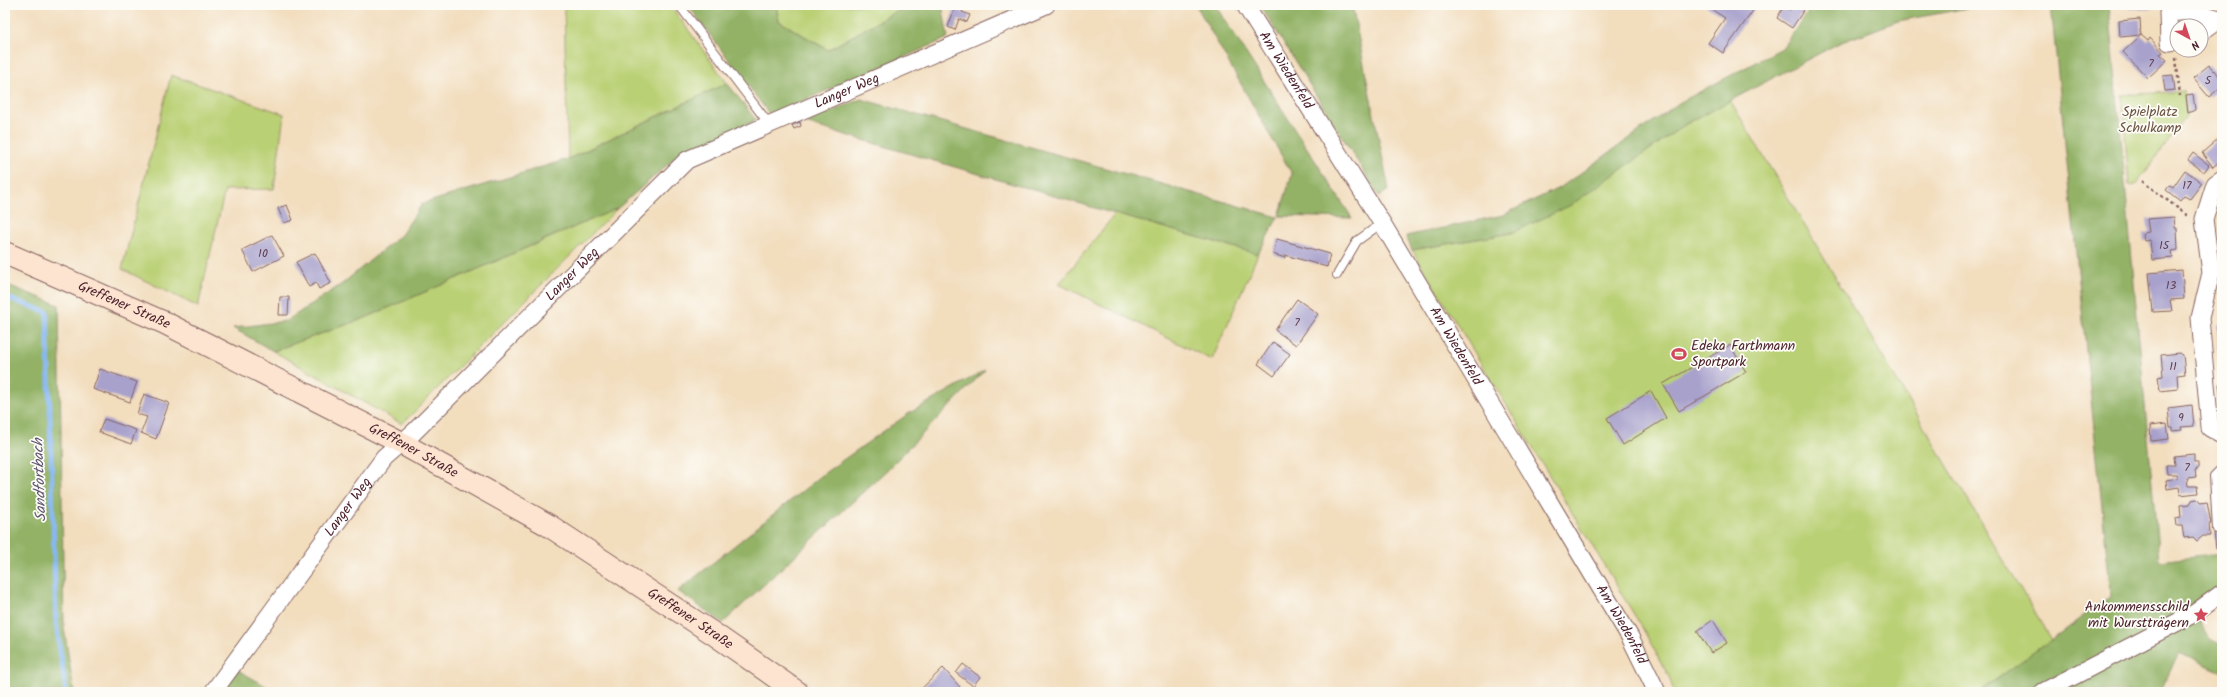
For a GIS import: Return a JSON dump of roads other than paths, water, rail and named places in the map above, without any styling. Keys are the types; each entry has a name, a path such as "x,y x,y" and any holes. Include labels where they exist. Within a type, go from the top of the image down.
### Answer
{"main road":[{"name":"Greffener Straße","path":"5,253 165,323 401,443 548,525 714,634 797,692"}],"street":[{"name":"Langer Weg","path":"213,692 384,458 401,443 687,160 1046,5"},
{"name":"Am Wiedenfeld","path":"1245,5 1382,223 1626,630 1657,692"},
{"path":"2169,42 2168,13 2192,11 2220,19"},
{"path":"2209,27 2220,19"},
{"path":"2222,179 2215,184 2204,219 2211,272 2200,318 2210,428 2222,435"},
{"path":"2043,692 2063,687 2195,613 2222,593"}],"lane":[{"path":"679,5 769,124"},
{"path":"1337,275 1357,241 1382,223"},
{"path":"2217,529 2214,476 2222,468"}],"waterway":[{"name":"Sandfortbach","path":"5,297 47,312 56,622 66,692"}],"place":[{"name":"Edeka Farthmann Sportpark","path":"1679,354"},
{"name":"Ankommensschild mit Wurstträgern","path":"2201,615"}],"park label":[{"name":"Spielplatz Schulkamp","path":"2150,120"}]}
